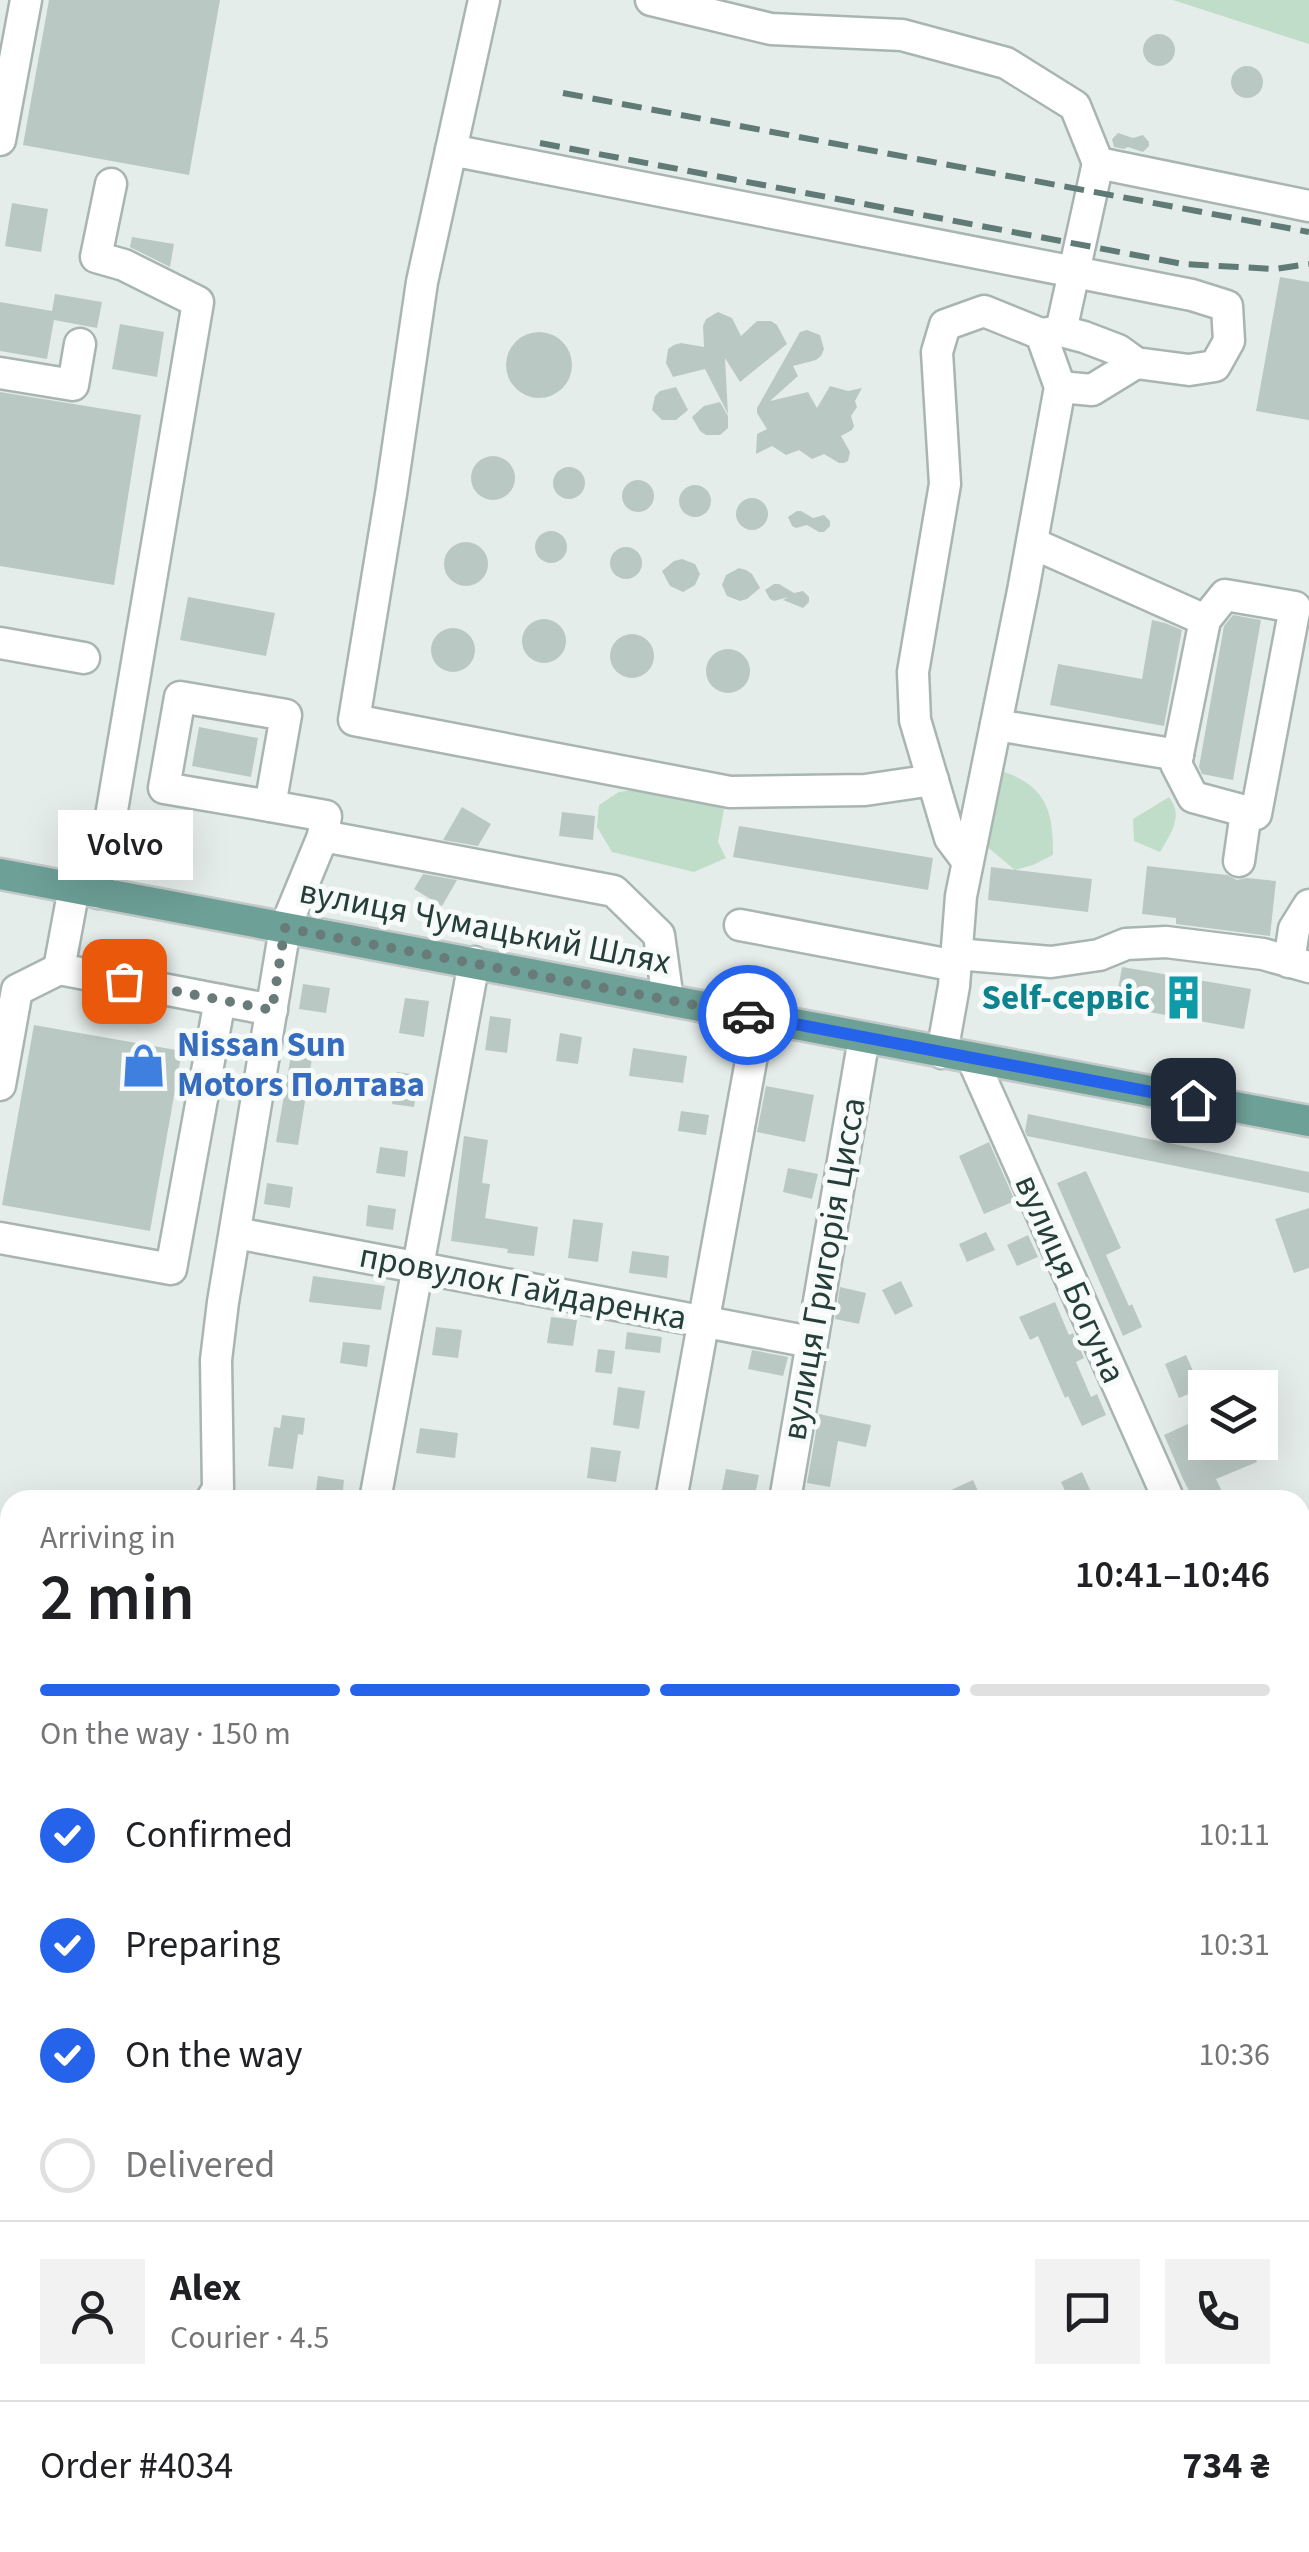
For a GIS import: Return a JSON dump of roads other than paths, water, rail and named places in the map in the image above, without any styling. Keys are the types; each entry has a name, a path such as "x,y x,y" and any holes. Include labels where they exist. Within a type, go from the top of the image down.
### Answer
{"main road":[{"name":"вулиця Чумацький Шлях","path":"0,874 1309,1121"}],"street":[{"path":"0,140 26,0"},
{"path":"484,0 422,282 354,720 730,792 865,790 933,780"},
{"path":"652,0 772,29 902,35 1006,62 1074,106 1098,164 1075,273 1051,332 1060,387 961,896 956,960 957,1056"},
{"path":"451,150 1192,295 1227,306 1229,341 1215,366 1189,370 1136,364 1118,350 984,311 944,325 937,352 945,484 912,672 915,720 950,838 968,862"},
{"path":"1098,164 1309,206"},
{"path":"59,968 86,891 198,302 124,266 96,257 111,184"},
{"path":"0,373 73,385 80,344"},
{"path":"1060,387 1092,390 1136,364"},
{"path":"1032,543 1204,620"},
{"path":"1225,595 1295,607 1256,814 1192,797 1176,764 1178,755 1204,620 1225,595"},
{"path":"0,644 84,658"},
{"path":"217,1490 216,1360 223,1302 285,928 323,836 326,816 164,788 184,745 180,696 286,715 266,760 270,806"},
{"path":"996,725 1178,755"},
{"path":"1239,861 1246,812"},
{"path":"323,836 614,890 658,934 668,1000"},
{"path":"740,926 956,960 1051,962 1099,955 1126,944 1166,942 1263,954 1299,964 1294,929 1309,905"},
{"path":"376,1490 474,962"},
{"path":"0,1085 18,990 59,968 272,1010"},
{"path":"0,1238 171,1269 220,1000"},
{"path":"673,1490 759,1017"},
{"name":"вулиця Григорія Цисса","path":"787,1490 864,1038"},
{"name":"вулиця Богуна","path":"957,1056 1164,1490"},
{"name":"провулок Гайдаренка","path":"236,1233 810,1342"}],"railway":[{"path":"563,93 1309,232"},
{"path":"540,143 1183,264 1275,269 1309,264"}],"place":[{"name":"Volvo","path":"124,981"},
{"name":"Self-сервіс","path":"1183,998"},
{"name":"Nissan Sun Motors Полтава","path":"144,1065"}]}
